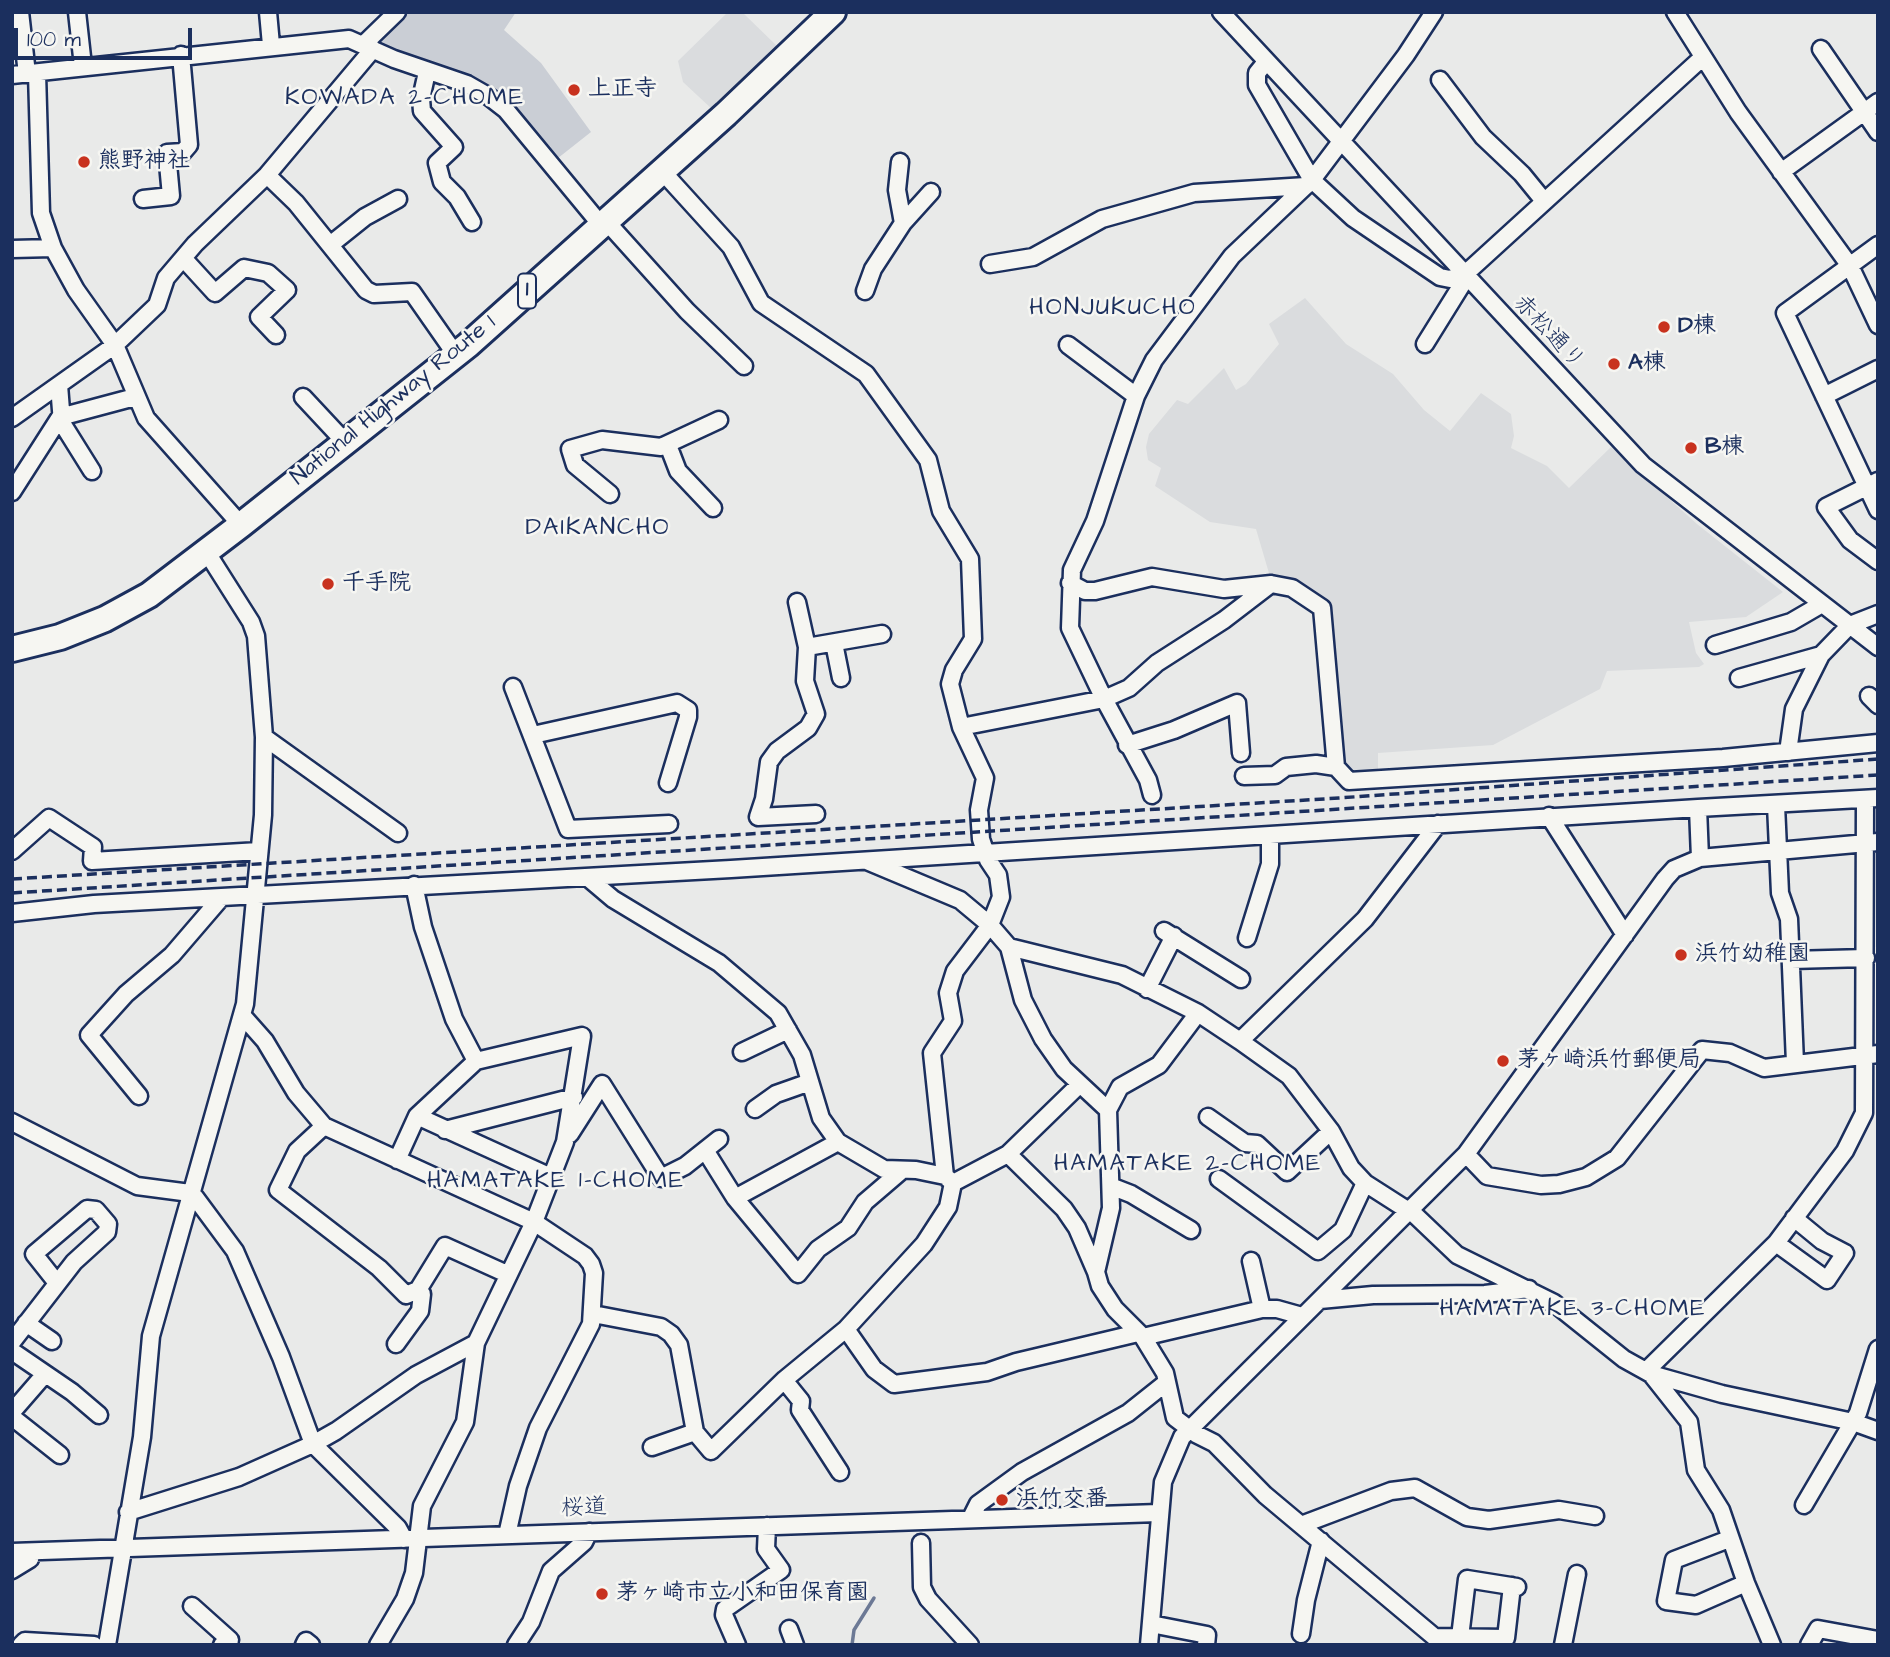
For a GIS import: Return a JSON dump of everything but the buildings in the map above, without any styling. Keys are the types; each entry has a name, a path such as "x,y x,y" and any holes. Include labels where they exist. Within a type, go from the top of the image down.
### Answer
{"highway":[{"name":"National Highway Route 1","path":"12,649 60,637 105,619 149,595 241,525 456,355 662,171 833,12"}],"street":[{"path":"20,12 41,213 53,248 76,290 115,345 146,418 241,525"},
{"path":"78,12 83,66"},
{"path":"268,12 271,45"},
{"path":"12,418 115,345 157,305 166,278 267,176 397,12"},
{"name":"赤松通り","path":"1221,12 1339,143 1643,465 1878,647"},
{"path":"1152,795 1149,780 1104,699 1070,628 1072,570 1095,521 1136,396 1160,352 1232,256 1309,183 1434,12"},
{"path":"1675,12 1781,172 1872,297 1878,325"},
{"path":"25,74 271,45 348,39 427,72 467,84 506,110 604,223 687,311 744,366"},
{"path":"1821,49 1871,107 1878,132"},
{"path":"143,199 171,196 167,153 183,152 189,145 181,55"},
{"path":"1425,344 1465,276 1703,58"},
{"path":"1266,62 1258,73 1256,85 1309,183 1343,210 1440,277 1450,279 1465,276"},
{"path":"427,72 422,111 454,147 437,163 442,182 457,197 472,222"},
{"path":"1440,80 1483,137 1522,174 1544,201"},
{"path":"1781,172 1871,107"},
{"path":"900,162 897,190 903,223"},
{"path":"593,1314 661,1327 671,1334 679,1345 695,1432 711,1451 784,1380 846,1329 934,1230 948,1207 949,1180 932,1053 953,1021 948,993 955,971 990,925 1001,897 1001,885 985,852 979,810 985,778 961,727 950,684 954,670 974,639 970,559 942,511 928,460 866,374 761,303 731,247 662,171"},
{"path":"267,176 296,203 366,290 374,294 412,292 456,355"},
{"path":"989,264 1033,257 1102,219 1194,193 1309,183"},
{"path":"865,291 873,269 903,223 931,192"},
{"path":"330,245 365,217 398,199"},
{"path":"1878,245 1785,313 1824,396 1872,484 1878,510"},
{"path":"12,249 53,248"},
{"path":"183,258 215,293 244,268 268,274 287,290 259,317 276,335"},
{"path":"1068,345 1136,396"},
{"path":"1824,396 1878,369"},
{"path":"60,386 60,417 92,471"},
{"path":"12,492 60,417 135,397"},
{"path":"303,397 345,442"},
{"path":"610,494 575,465 570,449 603,440 668,445 690,431 719,420"},
{"path":"668,445 678,471 713,508"},
{"path":"1872,484 1826,507 1850,540 1878,561"},
{"path":"107,1645 144,1430 151,1336 242,1015 259,851 264,737 256,636 251,622 206,551"},
{"path":"1070,583 1085,591 1163,577 1224,589 1271,584 1292,588 1322,608 1336,767 1349,781 1788,752 1878,743"},
{"path":"961,727 1104,699 1139,682 1157,663 1224,620 1271,584"},
{"path":"797,602 807,648 805,681 816,714 808,728 777,751 769,762 764,799 758,817 816,814"},
{"path":"1715,645 1791,622 1822,604"},
{"path":"1788,752 1794,709 1821,655 1850,625 1863,617 1878,614"},
{"path":"807,648 882,634"},
{"path":"834,643 841,678"},
{"path":"1740,678 1821,655"},
{"path":"513,687 568,830 669,824"},
{"path":"533,735 677,703 688,710 688,717 668,783"},
{"path":"1128,745 1174,730 1237,703 1241,752"},
{"path":"264,737 398,833"},
{"path":"1244,776 1275,775 1286,767 1306,765 1336,767"},
{"path":"12,913 94,904 254,897 1549,816 1871,799 1872,905 1866,958 1872,1054 1864,1113 1845,1151 1776,1243 1649,1373"},
{"path":"1776,805 1780,893 1790,919 1796,1063"},
{"path":"1698,808 1700,858"},
{"path":"1549,816 1625,935"},
{"path":"12,852 49,818 93,847 92,861 259,851"},
{"path":"1240,1041 1364,919 1437,824"},
{"path":"1247,938 1270,864 1270,835"},
{"path":"1149,1645 1158,1513 1169,1464 1188,1429 1466,1154 1674,869 1700,858 1871,843"},
{"path":"862,859 960,900 990,925 1009,947 1023,1000 1032,1020 1064,1069 1108,1110"},
{"path":"587,877 612,899 719,963 764,998 788,1030 802,1055 821,1118 838,1142 884,1169 900,1172 916,1170 949,1180 1008,1154 1079,1085"},
{"path":"414,885 423,927 449,1007 476,1062"},
{"path":"139,1096 89,1035 126,994 172,955 221,898"},
{"path":"1147,989 1169,934 1241,979"},
{"path":"1009,947 1112,971 1198,1013 1290,1076 1331,1131 1351,1168 1365,1183 1409,1211 1457,1255 1530,1289 1568,1311 1624,1359 1649,1373 1722,1394 1853,1422 1878,1431"},
{"path":"1791,960 1866,958"},
{"path":"1096,1272 1111,1208 1108,1110 1121,1087 1159,1065 1198,1013"},
{"path":"242,1015 265,1041 296,1093 324,1126 534,1222 585,1256 591,1264 594,1273 593,1314 538,1428 518,1486 507,1535"},
{"path":"742,1052 788,1030"},
{"path":"378,1645 405,1599 414,1573 411,1538 422,1506 468,1412 476,1343 534,1222 565,1142 582,1036 476,1062 417,1116 397,1160"},
{"path":"1466,1154 1487,1176 1511,1181 1541,1185 1586,1177 1617,1158 1702,1050 1730,1053 1764,1068 1872,1054"},
{"path":"755,1110 776,1094 810,1083"},
{"path":"565,1142 602,1084 661,1178 719,1139"},
{"path":"445,1130 574,1097"},
{"path":"417,1116 551,1177"},
{"path":"1208,1117 1241,1148 1257,1144 1287,1171 1331,1131"},
{"path":"12,1122 137,1186 190,1193 217,1224 235,1251 281,1357 313,1444 411,1538"},
{"path":"324,1126 297,1151 278,1190 379,1268 406,1295 418,1290 445,1246 507,1274"},
{"path":"735,1198 838,1142"},
{"path":"705,1150 735,1198 798,1275 818,1250 848,1228 865,1202 900,1172"},
{"path":"1008,1154 1064,1209 1077,1228 1100,1286 1115,1309 1140,1335 1167,1381 1173,1414 1188,1429 1214,1443 1265,1495 1438,1642 1460,1637 1506,1638 1515,1587 1467,1579 1460,1637"},
{"path":"1219,1179 1318,1251 1343,1230 1365,1183"},
{"path":"1112,1187 1131,1194 1191,1230"},
{"path":"12,1342 57,1283 107,1232 108,1224 96,1210 87,1209 34,1254 57,1283"},
{"path":"1776,1243 1827,1280 1845,1253 1822,1241 1794,1218"},
{"path":"1251,1261 1262,1308"},
{"path":"1320,1300 1373,1295 1485,1294 1530,1289"},
{"path":"396,1345 420,1311 422,1299 418,1290"},
{"path":"846,1329 874,1369 894,1384 987,1372 1262,1308 1277,1308 1302,1316"},
{"path":"26,1323 52,1342"},
{"path":"128,1512 239,1477 313,1444 416,1375 476,1343"},
{"path":"1804,1505 1853,1422 1874,1373 1878,1349"},
{"path":"12,1351 99,1415"},
{"path":"1649,1373 1689,1422 1696,1470 1721,1510 1729,1539 1772,1645"},
{"path":"45,1374 12,1414 60,1454"},
{"path":"784,1380 801,1401 800,1410 840,1472"},
{"path":"971,1518 978,1504 1022,1472 1128,1413 1167,1381"},
{"path":"652,1447 695,1432"},
{"path":"1301,1525 1391,1491 1415,1488 1467,1517 1489,1520 1559,1510 1595,1516"},
{"name":"桜道","path":"12,1552 1158,1513"},
{"path":"737,1645 723,1615 725,1609 780,1570 766,1549 767,1526"},
{"path":"516,1645 531,1622 551,1572 584,1542 589,1532"},
{"path":"1729,1539 1674,1560 1666,1601 1696,1605 1746,1583"},
{"path":"1301,1634 1306,1600 1321,1541"},
{"path":"921,1543 922,1587 928,1599 970,1645"},
{"path":"12,1570 30,1559 32,1552"},
{"path":"1563,1645 1577,1574"},
{"path":"192,1606 230,1640 222,1645"},
{"path":"1151,1624 1207,1635 1206,1645"},
{"path":"1809,1645 1818,1629 1878,1640"},
{"path":"21,1645 25,1641 94,1645"},
{"path":"304,1645 306,1641 311,1645"}],"shaded area":[{"path":"404,12 516,12 504,30 541,63 591,132 553,162 506,97 464,77 377,45 377,39"},
{"path":"728,12 742,12 778,47 713,110 683,82 678,61"},
{"path":"1305,298 1346,344 1393,374 1424,410 1450,431 1481,393 1511,414 1514,436 1511,448 1547,466 1569,488 1611,447 1697,524 1783,592 1746,617 1689,622 1696,653 1704,664 1699,667 1607,671 1600,689 1493,745 1378,753 1378,774 1349,776 1340,767 1324,604 1271,580 1256,529 1210,522 1155,486 1161,468 1148,460 1146,447 1149,434 1177,400 1188,404 1224,368 1236,390 1246,384 1279,344 1269,324"}],"waterway":[{"path":"852,1645 854,1630 874,1598"}],"railway":[{"path":"12,879 1339,798 1878,759"},
{"path":"12,893 1878,775"}],"place":[{"name":"上正寺","path":"574,90"},
{"name":"熊野神社","path":"84,162"},
{"name":"D棟","path":"1664,327"},
{"name":"A棟","path":"1614,364"},
{"name":"B棟","path":"1691,448"},
{"name":"千手院","path":"328,584"},
{"name":"浜竹幼稚園","path":"1681,955"},
{"name":"茅ヶ崎浜竹郵便局","path":"1503,1061"},
{"name":"浜竹交番","path":"1002,1500"},
{"name":"茅ヶ崎市立小和田保育園","path":"602,1594"}],"district":[{"name":"KOWADA 2-CHOME","path":"405,99"},
{"name":"HONJUKUCHO","path":"1113,309"},
{"name":"DAIKANCHO","path":"598,529"},
{"name":"HAMATAKE 2-CHOME","path":"1188,1165"},
{"name":"HAMATAKE 1-CHOME","path":"556,1182"},
{"name":"HAMATAKE 3-CHOME","path":"1573,1310"}]}
